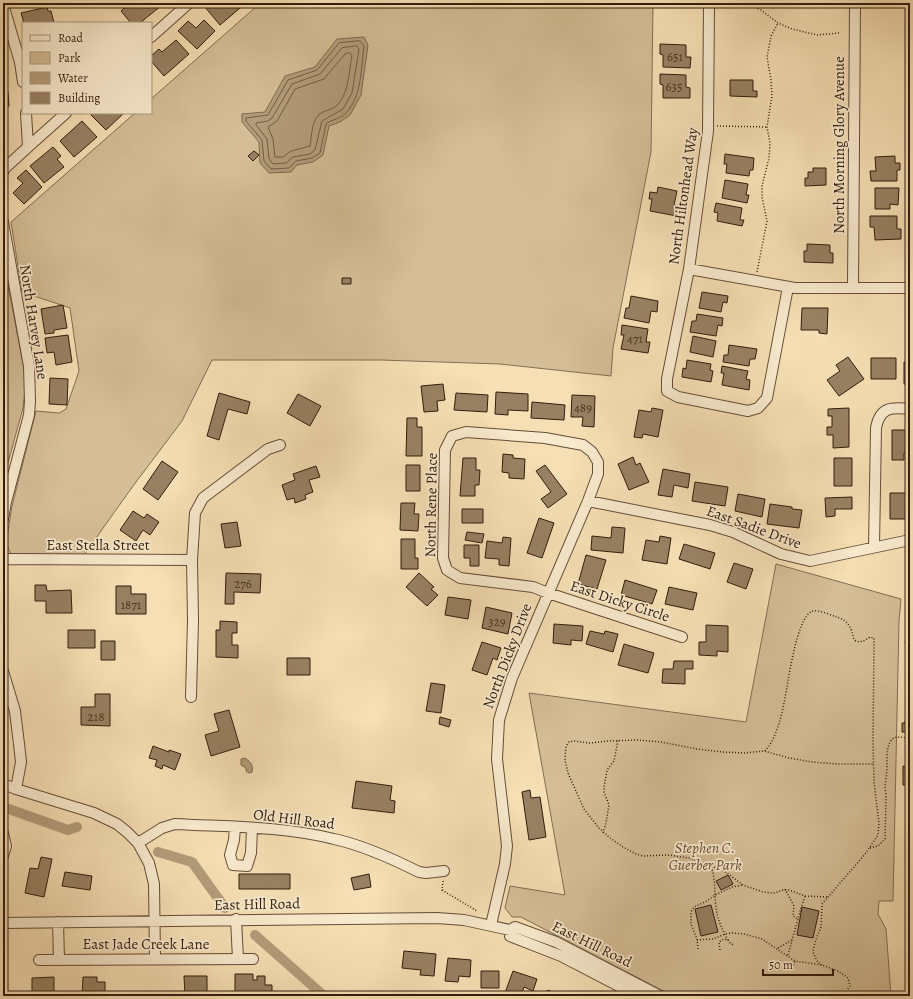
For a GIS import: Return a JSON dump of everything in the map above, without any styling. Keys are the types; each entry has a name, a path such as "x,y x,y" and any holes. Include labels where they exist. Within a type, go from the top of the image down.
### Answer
{"street":[{"path":"152,36 189,3"},
{"name":"North Hiltonhead Way","path":"710,3 708,131 689,269 667,379 667,391 678,397 748,411 758,408 767,398 788,287"},
{"name":"North Morning Glory Avenue","path":"853,288 855,3"},
{"path":"3,4 20,62 22,75"},
{"path":"26,114 28,147"},
{"path":"3,172 5,168 65,114"},
{"name":"North Harvey Lane","path":"3,222 29,366 30,401 29,415 6,502 3,519"},
{"path":"689,269 795,288 910,288"},
{"path":"874,547 876,428 881,414 887,410 894,408 910,409"},
{"name":"North Rene Place","path":"548,593 533,587 460,578 448,570 443,558 445,450 452,436 466,432 545,438 583,444 592,452 598,462 598,474 588,501"},
{"path":"192,697 192,560 195,513 203,498 268,449 280,445"},
{"name":"East Sadie Drive","path":"588,501 710,525 733,532 781,554 810,561 910,540"},
{"name":"North Dicky Drive","path":"491,925 505,864 507,846 497,759 499,720 512,678 588,501"},
{"name":"East Stella Street","path":"3,560 192,560"},
{"name":"East Dicky Circle","path":"548,593 682,637"},
{"path":"3,671 15,711 21,762 16,790"},
{"path":"3,784 16,790 94,813 117,824 138,843 145,854 153,873 155,959"},
{"name":"Old Hill Road","path":"138,843 162,828 175,824 252,828 335,839 363,848 419,872 426,873 444,871"},
{"path":"235,827 234,840 230,855 233,865 247,866 251,853 252,828"},
{"path":"3,833 6,846 4,854"},
{"name":"East Hill Road","path":"3,923 236,919 437,918 464,920 510,930 515,927 556,942 660,996"},
{"path":"236,919 238,959"},
{"path":"58,922 59,960"},
{"name":"East Hill Road","path":"510,930 510,936 562,956 638,996"},
{"name":"East Jade Creek Lane","path":"39,960 254,959"}],"path":[{"path":"747,3 761,10 778,23 792,29 818,35 839,33"},
{"path":"756,277 767,221 762,197 762,186 769,158 770,143 767,127 772,96 768,53 771,36 778,23"},
{"path":"715,126 767,127"},
{"path":"764,751 773,738 780,720 802,622 808,614 816,611 840,618 851,628 854,640 856,642 862,642 870,637 874,638 872,743 879,826 878,835 870,848 827,897 821,906 821,927 813,952 817,961 822,965"},
{"path":"870,848 878,846 885,839 885,787 888,769 887,752 889,744 892,739 897,737 910,738"},
{"path":"827,897 805,896 785,889 778,893 767,893 743,885 724,871 683,856 640,856 616,843 592,821 584,809 568,773 564,760 564,754 568,744 571,741 590,743 618,740 637,740 661,742 702,750 735,753 764,751 789,758 812,762 873,764"},
{"path":"603,832 609,805 604,788 607,770 614,761 618,740"},
{"path":"711,867 714,877 718,919 728,940 734,945"},
{"path":"444,871 442,890 477,911"},
{"path":"698,949 697,940 691,924 692,912 694,908 715,895 732,887 743,885"},
{"path":"785,889 794,906 793,916 798,919"},
{"path":"788,955 805,896"},
{"path":"697,940 713,939 725,934 738,934 756,937 778,948 795,961 822,965 838,971 848,978 850,986 848,990"},
{"path":"778,948 793,939"},
{"path":"720,950 719,942 721,940 728,940"},
{"path":"792,968 795,961"}],"green space":[{"path":"258,3 653,3 651,152 613,348 611,376 500,364 381,360 212,360 182,421 84,555 11,554 6,544 12,506 36,411 59,413 66,409 79,371 70,308 22,292 11,222 134,114 152,114 152,98 258,5"},
{"path":"3,259 26,380 23,408 3,481"},
{"name":"Stephen C. Guerber Park","path":"776,564 901,599 899,621 893,901 879,901 878,914 886,929 891,996 673,996 521,917 512,917 505,908 510,886 565,895 529,693 746,722"}],"water":[{"path":"364,37 368,45 361,95 350,115 340,122 329,126 323,155 313,162 297,165 291,172 269,173 260,163 259,142 242,122 242,114 265,112 285,76 315,67 337,39"},
{"path":"244,758 251,764 252,772 249,773 246,771 246,768 241,765 241,759"}],"building":[{"path":"130,3 160,3 162,5 141,22 130,22 121,11"},
{"path":"208,3 246,3 220,25 204,6"},
{"path":"47,7 48,11 51,11 54,22 24,22 21,13"},
{"path":"204,20 215,31 197,49 178,31 188,21 196,28"},
{"path":"176,40 189,54 164,76 152,62 152,55 159,49 162,52"},
{"path":"660,44 686,45 686,57 691,57 690,68 663,67 663,55 660,54"},
{"path":"660,74 686,75 686,87 690,88 690,98 663,98 663,85 660,84"},
{"path":"730,80 753,80 753,91 757,91 757,97 730,96"},
{"path":"3,92 8,92 9,106 4,106 6,125 3,125"},
{"path":"92,114 123,114 106,130 91,115"},
{"path":"82,121 97,137 74,157 60,141"},
{"path":"53,147 61,156 57,159 64,167 44,183 30,166"},
{"path":"254,151 259,155 253,161 248,156"},
{"path":"725,154 754,158 753,170 750,170 749,176 726,173 727,164 724,164"},
{"path":"895,156 895,163 900,163 900,170 897,170 897,181 871,181 870,171 876,171 875,157"},
{"path":"813,168 826,168 826,185 805,186 805,178 808,178 808,172 813,172"},
{"path":"26,170 42,187 24,204 13,193 23,183 17,178"},
{"path":"725,180 748,184 746,195 749,195 747,203 722,198"},
{"path":"658,187 677,191 674,205 679,206 677,216 650,211 652,199 649,199 650,192 657,193"},
{"path":"875,188 899,188 898,205 890,204 890,209 875,209"},
{"path":"716,203 742,208 740,220 744,220 742,226 717,221 718,213 714,212"},
{"path":"870,216 897,216 897,229 901,229 901,239 875,240 874,227 870,227"},
{"path":"807,244 830,245 830,253 833,253 833,263 804,262 804,251 807,251"},
{"path":"342,278 351,278 351,284 342,284"},
{"path":"702,292 728,296 727,303 723,302 721,312 699,308"},
{"path":"631,296 658,301 657,312 651,311 649,323 624,318 626,308 629,308"},
{"path":"63,305 67,328 54,330 54,333 45,334 41,309"},
{"path":"802,308 828,308 827,334 819,333 819,330 801,330"},
{"path":"697,314 723,318 722,326 718,325 716,336 690,332 692,321 696,321"},
{"path":"622,325 648,329 646,342 650,342 648,353 621,349 624,335 621,335"},
{"path":"68,335 72,362 56,365 54,352 47,353 45,338"},
{"path":"693,336 716,341 713,357 690,352"},
{"path":"729,345 757,349 755,359 750,359 749,366 723,362 724,355 728,355"},
{"path":"848,357 864,379 839,396 827,380 840,371 836,365"},
{"path":"871,358 896,358 896,379 871,379"},
{"path":"687,360 711,364 710,370 713,371 711,382 682,377 683,368 686,369"},
{"path":"904,362 910,362 910,384 904,384"},
{"path":"722,366 748,371 746,379 750,380 749,390 722,385 724,373 721,373"},
{"path":"50,378 68,379 67,405 49,404"},
{"path":"443,384 445,400 437,401 438,411 424,412 421,386"},
{"path":"496,392 528,394 528,411 508,410 508,415 495,414"},
{"path":"219,393 250,402 247,414 228,409 219,440 207,436"},
{"path":"456,393 488,395 487,412 454,410"},
{"path":"298,394 321,406 310,426 287,413"},
{"path":"572,395 595,396 594,427 582,426 583,417 571,417"},
{"path":"532,402 565,405 564,420 531,418"},
{"path":"652,408 663,410 658,437 643,434 642,438 634,437 639,410 651,412"},
{"path":"849,408 849,447 833,448 833,435 827,435 827,427 832,427 832,416 828,416 828,409"},
{"path":"407,418 417,418 417,427 422,427 422,456 406,456"},
{"path":"892,430 910,430 910,453 904,453 904,460 892,460"},
{"path":"503,454 513,455 513,458 525,459 524,479 509,478 509,473 502,472"},
{"path":"633,457 636,465 640,463 649,482 629,490 618,464"},
{"path":"463,458 476,458 476,470 480,470 479,485 475,485 475,496 460,496"},
{"path":"834,458 852,458 852,486 834,486"},
{"path":"162,461 178,472 158,500 143,489"},
{"path":"406,465 420,465 420,491 406,491"},
{"path":"545,465 567,494 548,508 541,499 551,492 536,471"},
{"path":"316,466 320,477 309,480 313,492 305,495 306,499 295,503 294,498 287,500 282,485 295,480 293,474"},
{"path":"663,469 690,474 688,488 674,485 672,497 658,495"},
{"path":"695,482 728,487 725,506 692,501"},
{"path":"890,493 910,493 910,519 890,519"},
{"path":"738,494 765,499 762,517 735,511"},
{"path":"852,497 852,509 835,509 835,516 826,517 825,498"},
{"path":"401,503 415,503 414,514 419,514 418,531 400,530"},
{"path":"770,504 802,510 799,528 767,524"},
{"path":"462,509 483,509 483,523 462,523"},
{"path":"133,511 144,518 147,514 159,522 150,535 143,530 136,541 120,530"},
{"path":"539,518 554,523 542,558 527,553"},
{"path":"237,522 241,546 225,548 221,524"},
{"path":"612,527 625,528 623,553 591,550 592,536 611,538"},
{"path":"467,532 484,534 482,543 465,540"},
{"path":"660,536 671,538 667,564 642,560 646,540 659,542"},
{"path":"503,537 511,538 509,566 499,565 499,559 485,558 487,541 502,543"},
{"path":"401,539 415,539 415,558 418,558 418,569 401,569"},
{"path":"684,544 715,553 710,569 679,559"},
{"path":"464,545 479,545 479,566 470,566 470,558 464,558"},
{"path":"586,555 606,560 597,589 578,584"},
{"path":"734,563 753,569 746,589 727,582"},
{"path":"226,573 261,574 260,593 234,592 234,604 225,604"},
{"path":"419,573 434,587 431,589 438,595 427,606 406,587"},
{"path":"625,580 657,590 652,604 621,595"},
{"path":"35,585 46,585 47,591 71,590 72,613 46,613 46,601 35,601"},
{"path":"116,586 131,586 131,594 146,594 146,614 116,614"},
{"path":"669,587 697,593 693,610 665,604"},
{"path":"448,597 471,600 468,619 445,615"},
{"path":"486,607 512,613 508,634 482,628"},
{"path":"220,621 237,622 237,633 232,633 232,645 238,645 238,658 216,657 216,630 220,630"},
{"path":"554,624 583,626 582,641 571,640 571,645 553,643"},
{"path":"706,625 728,626 728,652 717,651 717,656 699,655 699,642 706,642"},
{"path":"910,626 910,645 905,643"},
{"path":"68,630 95,630 95,648 68,648"},
{"path":"590,631 604,634 605,631 618,634 613,652 586,644"},
{"path":"101,641 115,641 115,660 101,660"},
{"path":"482,642 501,648 497,660 493,658 487,675 472,670"},
{"path":"624,644 654,653 648,673 618,665"},
{"path":"287,658 310,658 310,675 287,675"},
{"path":"674,661 693,661 693,669 685,669 685,684 662,683 663,669 673,669"},
{"path":"907,672 910,672 910,690 907,690"},
{"path":"431,683 445,685 441,713 426,711"},
{"path":"95,694 110,694 110,726 81,725 81,707 95,707"},
{"path":"908,694 910,694 910,711 908,711"},
{"path":"229,710 240,747 211,756 205,735 219,731 214,714"},
{"path":"906,715 910,715 910,732 902,732 902,723 905,723"},
{"path":"440,717 451,720 449,727 439,724"},
{"path":"907,745 910,745 910,763 907,763"},
{"path":"153,746 169,752 169,750 181,754 175,770 163,765 162,769 155,766 157,760 149,758"},
{"path":"903,766 910,767 910,785 903,785"},
{"path":"356,781 392,786 390,800 395,801 394,813 352,808"},
{"path":"530,790 531,798 540,797 546,837 529,840 522,792"},
{"path":"907,790 910,790 910,806 907,805"},
{"path":"41,857 52,859 44,897 25,893 30,868 38,869"},
{"path":"65,872 92,876 90,890 62,886"},
{"path":"239,874 290,874 290,889 239,889"},
{"path":"369,874 371,887 354,890 351,878"},
{"path":"728,875 733,884 721,890 716,881"},
{"path":"711,905 718,932 701,936 695,909"},
{"path":"802,907 819,911 813,938 797,935"},
{"path":"404,951 436,954 434,976 420,975 421,970 402,968"},
{"path":"448,958 471,960 470,977 459,976 458,982 445,981"},
{"path":"481,971 499,971 499,988 481,988"},
{"path":"513,971 537,979 533,991 524,987 521,996 514,996 505,993"},
{"path":"235,974 253,974 253,980 257,980 257,976 265,976 265,985 272,985 272,995 235,996"},
{"path":"184,976 207,976 207,996 185,996"},
{"path":"54,977 54,996 32,996 32,978"},
{"path":"83,977 97,977 97,982 105,982 105,996 82,996"},
{"path":"548,990 561,996 545,996"}],"waterway":[{"path":"3,807 68,830 77,827"},
{"path":"158,852 192,862 225,908"},
{"path":"255,935 324,996"}]}
